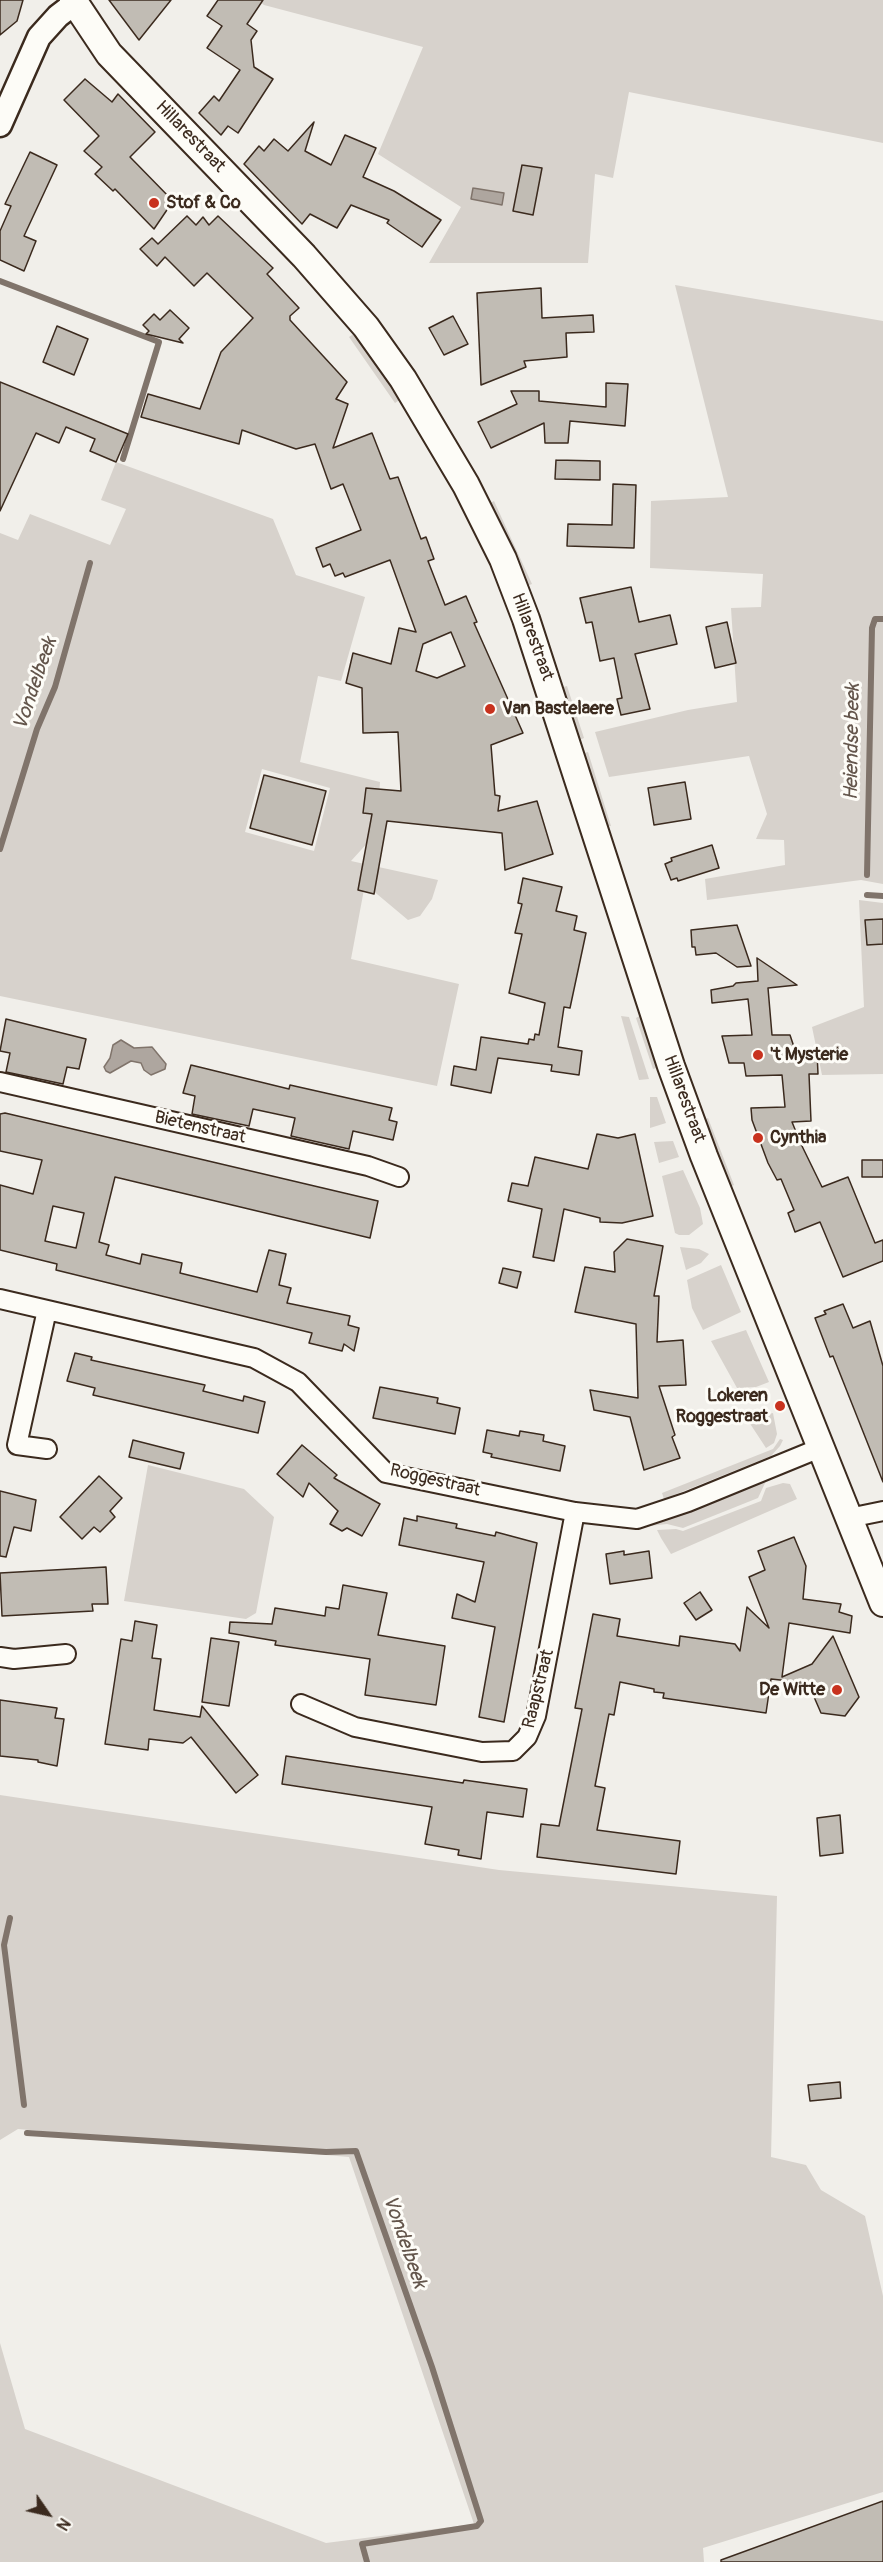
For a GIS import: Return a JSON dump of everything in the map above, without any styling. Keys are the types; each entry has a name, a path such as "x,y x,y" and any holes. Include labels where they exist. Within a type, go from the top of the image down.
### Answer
{"main road":[{"name":"Hillarestraat","path":"74,2 109,54 304,256 366,327 403,379 466,485 503,559 526,619 671,1066 883,1603"}],"street":[{"path":"0,125 39,37 74,2"},
{"name":"Bietenstraat","path":"0,1082 356,1163 399,1177"},
{"name":"Roggestraat","path":"0,1299 254,1358 298,1382 386,1473 575,1512 637,1519 688,1502 820,1448"},
{"path":"47,1310 17,1445 47,1449"},
{"path":"849,1518 883,1511"},
{"name":"Raapstraat","path":"301,1704 355,1727 482,1752 513,1751 527,1737 536,1716 575,1512"},
{"path":"0,1657 14,1659 66,1654"}],"shaded area":[{"path":"258,0 883,0 883,143 629,92 613,178 595,174 588,263 429,263 461,207 378,154 423,47 264,5"},
{"path":"473,188 504,193 502,205 471,199"},
{"path":"675,285 883,321 883,884 861,880 707,900 705,879 785,865 784,840 756,839 767,814 749,756 609,777 595,732 688,710 737,702 731,608 761,607 763,574 650,568 651,501 728,497"},
{"path":"355,333 401,399 395,403 349,337"},
{"path":"116,462 273,519 296,575 365,597 341,681 318,676 300,762 380,782 378,810 371,839 351,861 438,880 432,899 420,916 408,920 365,884 351,959 459,984 437,1086 0,996 0,533 18,540 30,514 110,545 126,509 101,500","holes":["262,769 330,788 314,851 245,832"]},
{"path":"494,501 532,584 524,587 487,505"},
{"path":"567,686 584,738 577,741 560,688"},
{"path":"588,752 611,826 603,827 581,754"},
{"path":"859,900 883,903 883,1074 822,1075 812,1027 864,1007"},
{"path":"643,1014 660,1067 653,1069 636,1018"},
{"path":"621,1016 629,1017 649,1079 639,1080"},
{"path":"121,1040 134,1048 152,1047 166,1064 165,1069 151,1075 144,1070 141,1063 131,1061 110,1073 106,1071 104,1067 110,1058 113,1045"},
{"path":"650,1097 657,1097 666,1123 650,1128"},
{"path":"708,1118 734,1185 728,1188 702,1121"},
{"path":"673,1141 679,1157 659,1163 654,1142"},
{"path":"683,1170 700,1208 703,1224 689,1235 675,1233 662,1176"},
{"path":"680,1247 699,1249 709,1254 701,1263 686,1270"},
{"path":"721,1265 741,1312 703,1330 692,1308 687,1280"},
{"path":"746,1330 769,1382 756,1387 737,1388 711,1341"},
{"path":"773,1413 777,1434 774,1443 766,1448 747,1419"},
{"path":"780,1439 783,1440 780,1446 771,1456 664,1499 662,1493 773,1449"},
{"path":"148,1465 244,1489 274,1517 256,1613 246,1619 124,1601"},
{"path":"766,1481 758,1498 683,1528 667,1524 622,1529 622,1525 695,1507"},
{"path":"783,1483 790,1484 797,1499 671,1554 657,1530 683,1531 761,1501 766,1488"},
{"path":"0,1795 499,1870 777,1896 771,2157 806,2165 821,2190 865,2216 883,2296 883,2492 703,2548 704,2562 0,2562 0,2343 25,2429 326,2543 474,2524 349,2157 18,2129 0,2140"}],"building":[{"path":"0,0 23,0 17,21 0,35"},
{"path":"109,0 171,0 139,40"},
{"path":"218,0 263,0 247,24 257,31 251,40 254,67 273,79 238,133 228,126 221,135 199,113 214,96 219,101 240,70 207,48 222,26 207,16"},
{"path":"85,79 112,102 118,94 155,132 130,157 173,201 154,229 115,189 113,191 95,174 102,167 84,151 99,136 64,100"},
{"path":"314,122 305,151 331,165 345,135 376,148 363,177 394,191 441,220 422,247 387,223 389,220 351,205 337,228 310,214 302,224 244,164 259,146 264,151 274,139 288,151"},
{"path":"30,152 57,165 24,236 36,241 24,271 0,260 0,231 11,206 5,204"},
{"path":"522,165 542,168 533,215 513,211"},
{"path":"187,216 196,225 203,217 209,225 218,216 273,268 267,274 299,308 290,316 290,320 347,382 336,399 348,404 333,448 372,433 390,479 398,477 421,539 426,537 434,559 428,561 445,605 466,596 477,622 474,623 523,733 491,745 495,795 500,796 498,811 537,801 553,854 505,870 502,833 387,821 374,894 358,890 372,814 363,813 366,788 401,791 398,732 363,733 362,688 346,683 353,653 391,664 399,628 416,632 390,560 345,577 343,573 335,576 330,564 323,567 316,548 361,530 343,484 331,489 315,444 296,449 242,430 239,444 141,417 148,394 200,409 221,352 253,318 207,273 194,286 165,257 157,266 140,249 152,238 158,244","holes":["451,632 465,666 437,678 416,671 423,644"]},
{"path":"541,288 542,318 593,315 594,332 566,333 567,357 524,361 526,367 481,385 477,293"},
{"path":"170,310 189,328 179,339 183,343 146,334 149,331 143,325 154,314 160,320"},
{"path":"453,316 468,344 444,355 429,328"},
{"path":"57,326 88,339 74,375 43,362"},
{"path":"0,382 128,434 116,462 90,451 95,439 66,427 59,443 36,433 0,511"},
{"path":"606,383 628,384 625,426 570,421 568,443 545,443 544,423 491,448 478,422 517,404 511,391 539,391 539,401 606,407"},
{"path":"556,460 600,461 600,480 555,479"},
{"path":"613,484 636,485 634,548 567,546 568,524 612,525"},
{"path":"631,587 639,622 670,615 677,644 635,654 650,709 621,715 617,699 622,698 614,658 600,661 592,622 586,623 580,598"},
{"path":"727,622 736,663 715,668 706,627"},
{"path":"264,775 326,791 312,845 250,828"},
{"path":"685,782 691,819 654,825 648,788"},
{"path":"712,845 719,868 678,881 677,878 671,880 665,864 672,861 671,858"},
{"path":"523,878 562,887 556,911 577,916 574,930 586,933 570,1008 564,1007 558,1047 582,1051 579,1075 551,1071 552,1065 498,1058 491,1093 451,1085 454,1066 476,1070 481,1037 528,1044 529,1039 534,1040 535,1034 539,1035 545,1003 509,993 522,934 515,933 522,904 518,903"},
{"path":"883,919 883,944 867,945 865,920"},
{"path":"737,925 751,966 737,967 716,953 696,955 695,947 692,947 691,930"},
{"path":"757,958 797,985 768,988 772,1035 790,1035 798,1059 817,1052 818,1074 809,1074 811,1121 792,1122 801,1144 822,1187 848,1177 875,1243 883,1240 883,1261 843,1277 820,1222 795,1232 788,1213 794,1210 781,1179 777,1180 768,1163 752,1120 751,1108 785,1107 782,1075 746,1076 744,1063 729,1063 722,1036 752,1035 748,999 712,1003 711,990 733,986 736,983 758,981"},
{"path":"6,1019 86,1039 79,1069 67,1067 63,1084 6,1072 10,1053 0,1051"},
{"path":"191,1065 289,1089 290,1085 392,1108 389,1120 397,1122 393,1140 353,1131 349,1149 291,1136 295,1118 253,1109 249,1126 192,1114 195,1096 183,1093"},
{"path":"5,1113 378,1201 370,1238 115,1177 99,1242 109,1245 106,1255 140,1264 142,1254 182,1263 180,1273 257,1292 269,1250 286,1254 279,1285 291,1288 287,1303 350,1316 348,1325 359,1328 354,1351 344,1344 342,1351 309,1343 312,1333 56,1270 57,1264 0,1250 0,1185 33,1194 42,1160 0,1151 0,1114","holes":["53,1206 84,1213 76,1248 45,1241"]},
{"path":"597,1134 618,1138 635,1134 653,1216 622,1223 600,1222 600,1218 564,1209 554,1261 533,1257 542,1209 508,1201 512,1183 528,1186 535,1157 588,1169"},
{"path":"862,1160 883,1160 883,1177 862,1177"},
{"path":"627,1239 663,1246 654,1296 659,1296 657,1342 683,1340 686,1385 659,1386 675,1435 672,1437 680,1458 644,1470 630,1417 594,1410 590,1390 638,1398 636,1324 575,1312 585,1267 615,1272 614,1252"},
{"path":"503,1268 521,1272 517,1288 499,1283"},
{"path":"843,1304 853,1328 870,1321 883,1366 883,1482 833,1356 830,1357 815,1318 826,1314 824,1311"},
{"path":"75,1353 92,1357 91,1360 205,1385 203,1391 243,1401 244,1396 265,1402 258,1433 93,1395 95,1388 67,1381"},
{"path":"380,1387 438,1398 437,1403 460,1408 455,1434 373,1418"},
{"path":"487,1430 519,1436 520,1431 544,1435 543,1441 565,1446 560,1471 491,1457 492,1454 483,1452"},
{"path":"133,1440 184,1453 180,1469 129,1457"},
{"path":"302,1445 337,1475 334,1478 380,1504 362,1536 347,1528 342,1531 330,1524 338,1511 309,1483 303,1497 277,1474"},
{"path":"99,1476 122,1498 110,1511 115,1517 100,1532 94,1527 82,1539 60,1517"},
{"path":"0,1491 36,1500 31,1531 14,1527 6,1557 0,1556"},
{"path":"417,1516 457,1524 456,1528 495,1536 496,1532 537,1543 504,1722 479,1717 495,1627 452,1618 457,1594 475,1602 484,1562 399,1545 404,1518 417,1521"},
{"path":"794,1537 806,1566 803,1599 841,1604 839,1612 852,1616 850,1633 789,1623 782,1677 812,1664 833,1636 859,1697 845,1716 821,1713 808,1683 771,1679 766,1713 663,1698 664,1693 654,1692 654,1689 620,1682 614,1715 609,1714 595,1786 605,1788 597,1830 680,1841 676,1874 537,1857 541,1824 559,1826 582,1709 575,1708 593,1614 620,1619 617,1636 679,1646 680,1636 735,1644 740,1651 747,1607 769,1628 749,1577 765,1570 758,1551"},
{"path":"624,1551 624,1555 649,1551 652,1578 610,1584 606,1554"},
{"path":"106,1567 108,1604 92,1604 93,1611 2,1616 0,1573"},
{"path":"343,1585 387,1593 378,1635 445,1646 436,1705 365,1695 370,1659 275,1645 276,1641 229,1633 230,1622 272,1624 275,1608 325,1616 326,1607 339,1609"},
{"path":"700,1592 712,1610 696,1620 684,1603"},
{"path":"135,1621 157,1625 152,1658 161,1659 154,1710 200,1717 202,1706 258,1775 236,1793 191,1737 183,1743 149,1739 148,1750 105,1744 121,1639 132,1641"},
{"path":"211,1638 239,1642 229,1706 202,1702"},
{"path":"0,1700 57,1708 55,1718 64,1719 57,1766 38,1762 38,1760 0,1756"},
{"path":"286,1756 463,1783 464,1780 527,1789 523,1817 487,1812 481,1859 458,1855 459,1850 425,1844 432,1807 282,1784"},
{"path":"840,1815 843,1853 820,1856 817,1818"},
{"path":"840,2082 841,2098 810,2101 808,2085"},
{"path":"883,2501 883,2562 721,2562 721,2560"}],"waterway":[{"path":"0,281 159,342 123,459"},
{"name":"Vondelbeek","path":"0,849 37,729 55,687 90,563"},
{"name":"Heiendse beek","path":"867,875 872,628 875,619 883,619"},
{"name":"Heiendse beek","path":"867,895 883,896"},
{"name":"Vondelbeek","path":"10,1918 4,1945 24,2105"},
{"name":"Vondelbeek","path":"27,2133 326,2152 356,2151 432,2367 481,2521 477,2526 362,2544 367,2562"}],"place":[{"name":"Stof & Co","path":"154,203"},
{"name":"Van Bastelaere","path":"490,709"},
{"name":"'t Mysterie","path":"758,1055"},
{"name":"Cynthia","path":"758,1138"},
{"name":"Lokeren Roggestraat","path":"780,1406"},
{"name":"De Witte","path":"837,1690"}]}
